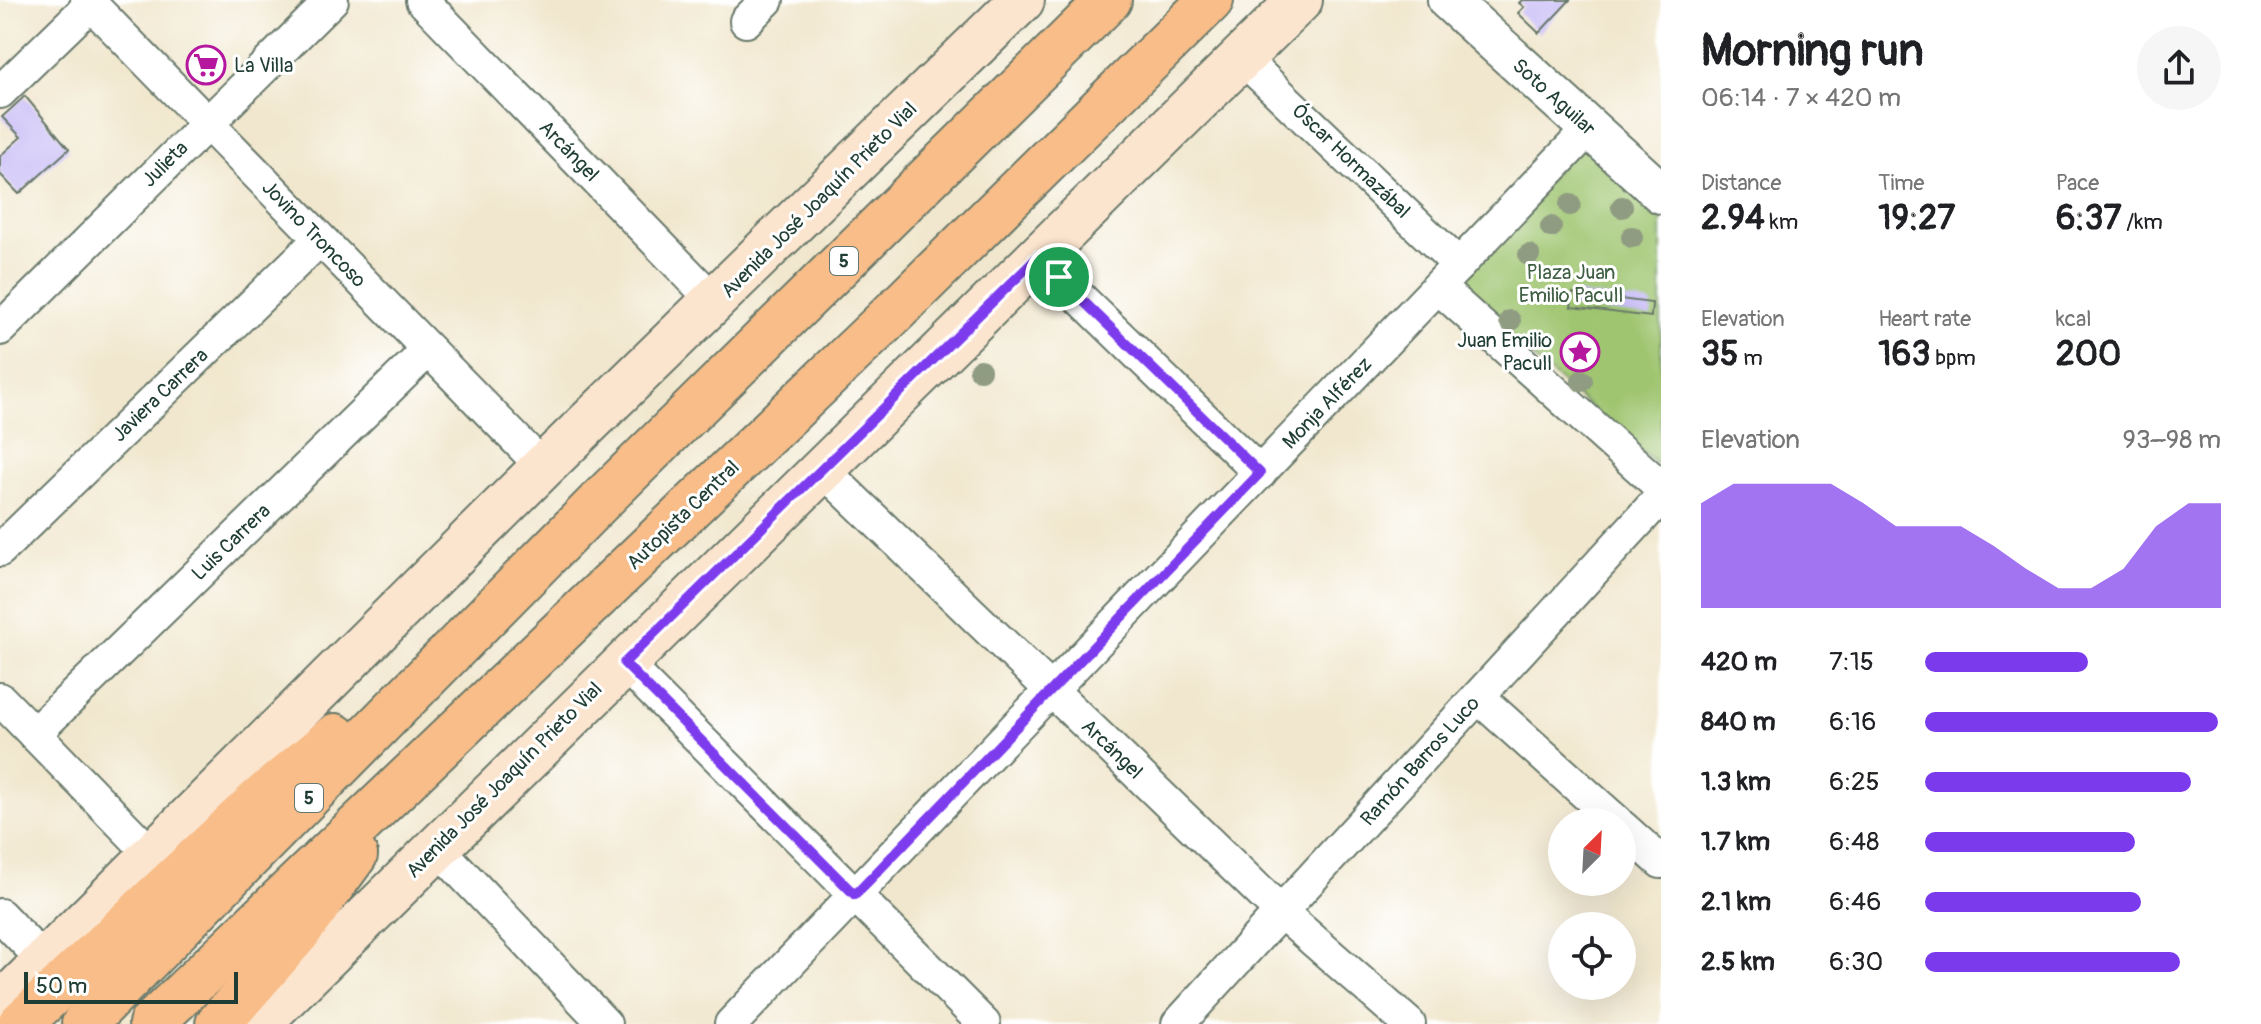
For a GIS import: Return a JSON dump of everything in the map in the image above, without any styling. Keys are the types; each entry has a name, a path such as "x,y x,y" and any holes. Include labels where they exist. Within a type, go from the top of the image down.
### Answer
{"highway":[{"name":"5","path":"84,1024 605,496 1109,0"},
{"name":"Autopista Central","path":"151,1024 817,386 1211,0"},
{"path":"20,1024 260,799 377,701 471,633"},
{"path":"218,1024 297,934 407,777"}],"main road":[{"name":"Avenida José Joaquín Prieto Vial","path":"0,1006 543,467 1022,0"},
{"name":"Avenida José Joaquín Prieto Vial","path":"258,1024 1300,0"}],"street":[{"name":"Julieta","path":"0,329 332,0"},
{"name":"Arcángel","path":"422,0 715,302"},
{"name":"Soto Aguilar","path":"1448,0 1661,193"},
{"name":"Jovino Troncoso","path":"89,2 543,467"},
{"path":"0,92 89,2"},
{"name":"Óscar Hormazábal","path":"1242,58 1449,276 1661,487"},
{"name":"Monja Alférez","path":"731,1024 1589,129"},
{"name":"Javiera Carrera","path":"0,550 319,240"},
{"path":"1038,257 1260,473"},
{"name":"Luis Carrera","path":"34,734 428,350"},
{"name":"Arcángel","path":"821,468 1281,912 1409,1024"},
{"name":"Ramón Barros Luco","path":"1178,1024 1661,497"},
{"path":"624,663 984,1024"},
{"path":"1478,697 1601,808"},
{"path":"0,699 153,856"},
{"path":"1636,840 1661,862"},
{"path":"437,847 605,1024"},
{"path":"0,915 45,962"}],"green space":[{"name":"Plaza Juan Emilio Pacull","path":"1588,137 1661,202 1661,468 1447,284"}],"building":[{"path":"1522,0 1570,0 1539,33 1518,13 1524,7 1519,3"},
{"path":"25,96 69,149 19,194 0,174 0,156 21,137 2,117"},
{"path":"1573,293 1652,303 1651,317 1571,307"}],"place":[{"name":"La Villa","path":"206,65"},
{"name":"Juan Emilio Pacull","path":"1580,352"}],"route":[{"path":"1038,257 1059,277 1260,473 855,895 624,663 1038,257"}]}
